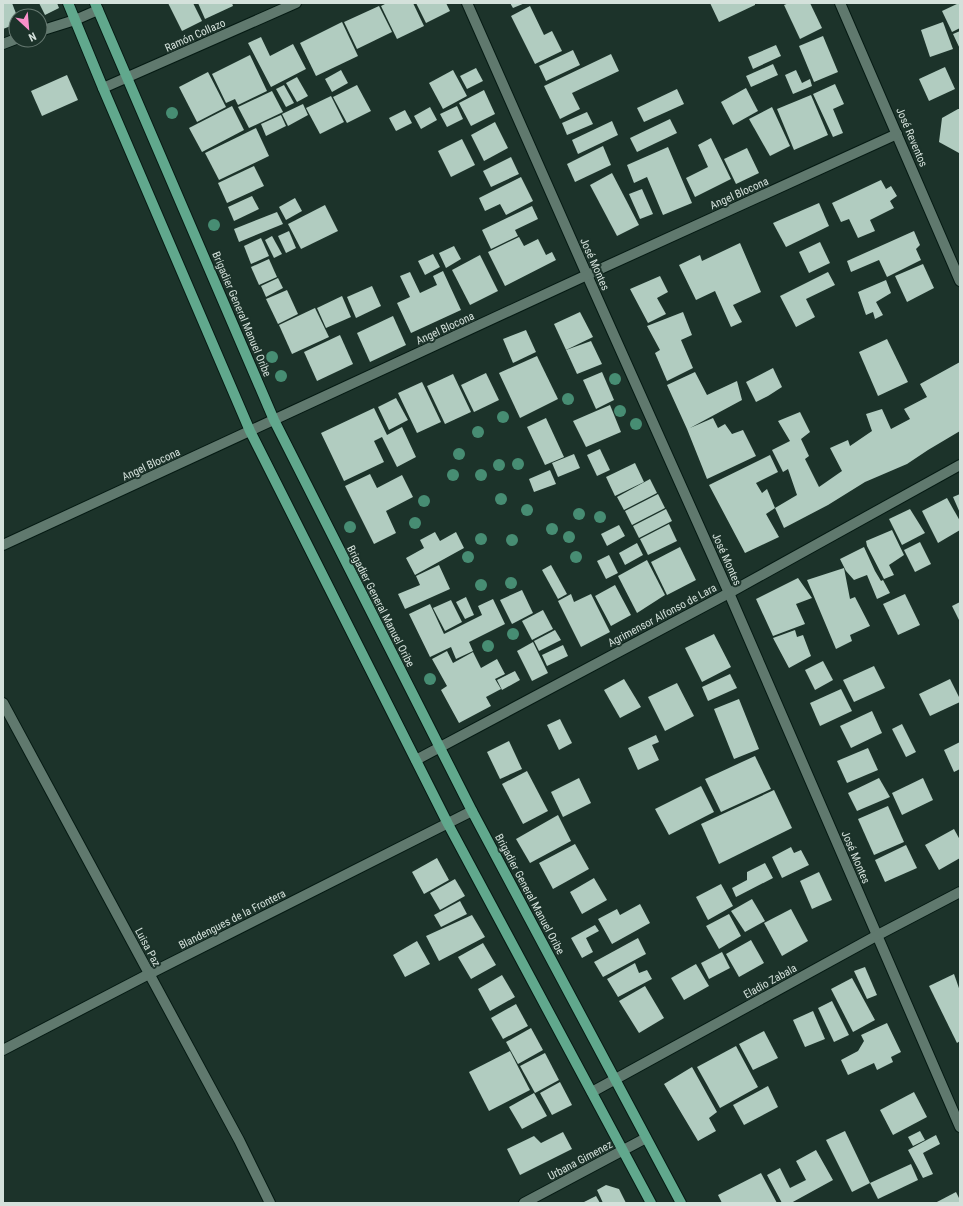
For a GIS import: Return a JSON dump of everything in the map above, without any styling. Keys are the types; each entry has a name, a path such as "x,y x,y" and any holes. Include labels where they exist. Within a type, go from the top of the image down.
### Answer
{"main road":[{"path":"68,3 250,431 448,824 651,1203"},
{"name":"Brigadier General Manuel Oribe","path":"97,6 274,420 472,811 681,1203"}],"street":[{"name":"Ramón Collazo","path":"103,88 296,3"},
{"name":"José Montes","path":"467,3 729,592 960,1128"},
{"name":"José Reventos","path":"840,3 960,281"},
{"path":"48,28 75,20 97,6"},
{"name":"Angel Blocona","path":"3,545 587,275 897,134"},
{"name":"Agrimensor Alfonso de Lara","path":"416,760 729,592 960,465"},
{"name":"Luisa Paz","path":"3,703 238,1140 270,1203"},
{"name":"Blandengues de la Frontera","path":"3,1050 149,974 472,811"},
{"name":"Eladio Zabala","path":"592,1092 876,936 960,892"},
{"name":"Urbana Gimenez","path":"524,1203 646,1138"}],"building":[{"path":"3,3 12,3 14,8 8,8 8,27 3,29"},
{"path":"39,3 57,3 59,8 48,14 48,8 42,8"},
{"path":"168,3 193,3 202,21 182,31"},
{"path":"198,3 232,3 233,6 205,19"},
{"path":"387,3 413,3 424,26 397,39 381,6"},
{"path":"416,3 446,3 450,11 426,23"},
{"path":"510,3 525,3 513,8"},
{"path":"710,3 755,3 755,5 719,22"},
{"path":"789,3 810,3 822,28 800,39 784,5"},
{"path":"959,3 960,28 952,32 942,11"},
{"path":"379,6 392,32 357,49 344,22"},
{"path":"530,6 544,35 552,31 562,51 535,64 511,16"},
{"path":"342,22 358,56 316,76 300,43"},
{"path":"943,22 953,49 930,57 921,30"},
{"path":"960,31 960,49 953,34"},
{"path":"823,36 838,72 814,82 799,46"},
{"path":"261,37 270,56 293,44 306,69 271,87 248,43"},
{"path":"776,45 781,56 753,69 748,57"},
{"path":"573,50 580,65 546,81 539,66"},
{"path":"611,54 619,71 572,93 580,109 560,119 544,86"},
{"path":"250,55 267,91 238,105 235,99 226,103 212,74"},
{"path":"773,64 778,75 751,87 746,76"},
{"path":"945,67 955,89 929,101 919,79"},
{"path":"476,68 483,81 467,89 460,76"},
{"path":"341,70 348,83 332,92 325,79"},
{"path":"453,70 467,96 443,109 429,83"},
{"path":"796,70 802,83 810,79 812,86 793,94 785,75"},
{"path":"208,72 226,107 197,122 179,87"},
{"path":"67,75 78,100 42,116 31,91"},
{"path":"297,77 308,96 297,102 286,83"},
{"path":"835,84 844,104 833,109 843,133 833,137 813,94"},
{"path":"284,85 294,103 286,107 276,89"},
{"path":"357,85 371,111 347,123 333,97"},
{"path":"746,88 758,111 733,125 721,102"},
{"path":"677,89 684,104 644,122 637,108"},
{"path":"484,90 495,114 471,126 459,103"},
{"path":"272,91 283,112 249,128 238,107"},
{"path":"811,95 828,135 794,150 777,109"},
{"path":"331,96 344,122 320,134 306,108"},
{"path":"303,104 308,115 288,126 282,114"},
{"path":"232,106 244,130 202,152 189,128"},
{"path":"457,106 463,119 447,127 440,114"},
{"path":"430,107 437,120 421,129 414,116"},
{"path":"772,107 790,146 770,156 749,119"},
{"path":"960,109 959,153 939,142 942,118"},
{"path":"405,110 412,123 396,131 389,118"},
{"path":"587,112 593,124 567,135 562,123"},
{"path":"281,115 286,126 266,136 261,124"},
{"path":"670,119 677,133 637,152 630,138"},
{"path":"612,121 618,135 578,154 572,140"},
{"path":"495,122 508,148 484,161 471,135"},
{"path":"256,128 269,156 219,180 205,153"},
{"path":"711,138 731,179 695,197 686,178 708,167 698,145"},
{"path":"462,139 475,165 451,177 438,151"},
{"path":"603,146 611,165 575,182 567,164"},
{"path":"668,147 692,203 663,215 647,177 634,183 627,165"},
{"path":"747,148 759,173 736,184 724,159"},
{"path":"511,157 519,174 491,187 483,171"},
{"path":"254,166 264,186 227,203 218,183"},
{"path":"612,173 639,225 617,236 590,185"},
{"path":"521,177 533,201 506,215 500,204 485,211 479,198"},
{"path":"881,180 886,189 891,186 897,196 890,201 894,208 870,220 875,231 858,238 849,219 841,222 832,203"},
{"path":"642,189 653,214 640,219 629,194"},
{"path":"252,196 259,209 234,221 228,207"},
{"path":"295,198 302,211 286,220 279,207"},
{"path":"819,203 829,226 786,247 773,223"},
{"path":"325,205 338,231 301,249 288,224"},
{"path":"532,206 538,219 515,230 518,236 491,249 482,230"},
{"path":"277,212 283,224 239,242 234,229"},
{"path":"289,231 296,248 286,253 278,236"},
{"path":"914,231 920,245 916,249 921,260 887,277 879,260 851,272 847,261"},
{"path":"272,236 282,254 274,258 265,240"},
{"path":"519,237 524,246 538,239 546,255 552,252 556,260 505,286 488,252"},
{"path":"261,238 269,256 251,264 244,246"},
{"path":"820,242 830,263 809,273 799,252"},
{"path":"740,243 761,292 733,305 742,322 731,327 715,291 696,300 679,265 700,255 702,261"},
{"path":"454,246 461,259 446,268 439,253"},
{"path":"433,254 440,267 425,275 418,261"},
{"path":"480,255 498,291 470,305 452,270"},
{"path":"269,259 277,277 259,285 251,267"},
{"path":"923,264 934,288 907,302 895,276"},
{"path":"443,271 461,310 411,333 397,303 410,297 400,276 410,272 420,293 437,285 433,276"},
{"path":"828,272 835,285 806,299 815,317 796,327 780,296"},
{"path":"660,276 668,292 657,298 666,314 648,323 630,289"},
{"path":"278,278 283,288 266,297 261,286"},
{"path":"886,280 891,293 876,302 883,315 875,319 873,312 866,315 858,292"},
{"path":"372,286 381,306 356,318 347,297"},
{"path":"287,290 298,314 278,324 266,299"},
{"path":"342,296 351,317 326,328 317,308"},
{"path":"315,308 329,337 292,354 279,325"},
{"path":"580,312 593,337 566,350 554,324"},
{"path":"683,312 692,335 681,340 693,368 667,381 655,353 660,350 647,326"},
{"path":"393,316 406,345 370,362 357,333"},
{"path":"526,330 536,352 513,363 503,339"},
{"path":"340,335 353,364 317,381 304,352"},
{"path":"887,339 908,382 878,396 859,352"},
{"path":"591,341 602,364 577,374 566,350"},
{"path":"537,356 558,399 520,418 499,373"},
{"path":"960,362 960,431 907,464 865,482 828,505 784,528 775,508 797,495 788,469 783,472 772,450 790,441 778,421 800,412 810,432 801,439 809,456 805,459 819,487 842,471 830,448 848,440 850,446 872,431 866,414 882,409 891,429 910,419 904,409 927,397 920,384"},
{"path":"773,368 782,387 756,402 746,382"},
{"path":"602,372 614,400 596,409 583,380"},
{"path":"695,372 707,395 737,381 742,400 690,428 713,418 718,428 725,424 732,434 743,430 756,456 707,479 667,385"},
{"path":"486,373 499,400 474,412 461,385"},
{"path":"453,374 471,412 445,424 427,386"},
{"path":"422,382 441,422 417,433 398,393"},
{"path":"396,398 408,420 389,430 378,407"},
{"path":"610,405 621,432 586,447 573,421"},
{"path":"374,408 387,435 402,427 416,457 397,467 382,437 374,441 384,462 344,481 321,433"},
{"path":"546,418 564,457 545,465 527,427"},
{"path":"600,449 610,470 597,476 587,455"},
{"path":"574,454 580,468 558,477 552,463"},
{"path":"770,455 778,472 756,483 762,493 767,489 775,508 766,514 779,537 745,553 709,485"},
{"path":"635,463 644,482 615,496 606,477"},
{"path":"550,470 556,484 534,492 529,479"},
{"path":"370,474 377,488 402,475 413,497 386,511 396,533 374,544 345,486"},
{"path":"650,479 657,493 624,510 617,497"},
{"path":"658,494 665,508 632,525 625,511"},
{"path":"960,494 960,513 953,497"},
{"path":"947,498 960,521 960,530 938,543 922,511"},
{"path":"666,509 672,521 639,538 633,526"},
{"path":"910,509 925,533 902,545 889,519"},
{"path":"669,524 677,541 648,555 640,539"},
{"path":"619,525 625,536 607,546 601,534"},
{"path":"892,530 904,555 889,565 894,575 884,579 867,546 866,541"},
{"path":"435,532 440,541 456,532 464,548 415,575 406,558 424,548 420,540"},
{"path":"920,542 931,564 915,572 904,550"},
{"path":"637,543 643,555 625,565 619,553"},
{"path":"680,547 696,580 667,595 651,562"},
{"path":"864,547 875,571 881,581 883,580 890,593 877,599 867,575 854,580 846,571 840,559"},
{"path":"609,555 618,573 606,579 597,561"},
{"path":"647,560 665,595 637,613 618,576"},
{"path":"439,565 450,589 405,609 398,594 420,585 416,576"},
{"path":"551,565 567,594 558,599 542,570"},
{"path":"844,568 850,599 855,597 870,626 850,635 852,641 836,649 807,580"},
{"path":"798,578 812,598 796,604 805,624 773,636 756,599"},
{"path":"615,585 631,615 611,626 595,596"},
{"path":"522,590 533,613 512,624 500,600"},
{"path":"571,594 574,602 591,594 610,632 581,647 558,601"},
{"path":"905,594 920,625 898,635 883,604"},
{"path":"466,597 474,615 465,619 456,602"},
{"path":"493,599 505,624 469,642 473,651 456,659 451,647 430,657 409,614 430,604 444,634 482,615 478,606"},
{"path":"451,600 462,622 445,631 433,608"},
{"path":"960,602 960,622 952,606"},
{"path":"543,610 553,629 532,640 522,621"},
{"path":"555,630 561,640 539,651 534,641"},
{"path":"795,630 797,637 803,635 811,656 789,668 773,638"},
{"path":"714,634 731,667 702,682 685,648"},
{"path":"533,642 548,673 532,681 517,651"},
{"path":"563,645 568,656 547,666 542,655"},
{"path":"447,651 453,663 473,652 481,668 497,659 505,674 495,679 501,689 486,697 491,706 459,723 441,690 447,686 432,659"},
{"path":"823,661 833,680 815,690 805,670"},
{"path":"874,666 885,688 854,702 843,680"},
{"path":"515,671 520,680 502,690 497,680"},
{"path":"730,674 737,688 708,701 702,687"},
{"path":"624,679 641,707 620,718 604,690"},
{"path":"950,679 960,702 930,716 919,694"},
{"path":"677,683 694,716 665,731 648,697"},
{"path":"841,689 852,711 820,726 810,703"},
{"path":"739,699 759,749 734,759 714,709"},
{"path":"872,711 882,733 851,748 840,726"},
{"path":"560,719 572,743 559,750 547,725"},
{"path":"902,724 916,752 906,757 892,729"},
{"path":"656,735 659,742 652,745 659,760 638,770 628,748"},
{"path":"509,741 522,769 500,779 487,752"},
{"path":"960,742 960,769 954,772 944,750"},
{"path":"868,748 878,770 847,783 837,761"},
{"path":"755,756 771,789 721,812 705,779"},
{"path":"527,771 548,811 523,824 502,784"},
{"path":"579,778 591,803 563,817 551,792"},
{"path":"879,778 890,797 857,811 848,793"},
{"path":"923,778 933,800 902,815 892,793"},
{"path":"701,786 714,812 669,835 655,809"},
{"path":"774,790 792,828 719,864 701,824"},
{"path":"888,806 904,842 874,855 858,819"},
{"path":"558,815 571,841 530,863 516,839"},
{"path":"954,829 960,840 960,858 939,870 925,845"},
{"path":"575,844 589,869 553,889 539,863"},
{"path":"906,845 917,868 885,882 875,860"},
{"path":"791,847 794,853 801,850 809,865 782,878 772,857"},
{"path":"437,858 449,880 424,894 412,872"},
{"path":"765,863 773,878 736,897 732,888 747,880 747,872"},
{"path":"819,872 832,900 812,909 800,881"},
{"path":"594,878 607,900 582,914 570,892"},
{"path":"455,879 465,896 440,910 430,893"},
{"path":"721,884 733,906 708,920 696,897"},
{"path":"752,899 765,921 745,932 731,911"},
{"path":"460,901 467,914 441,927 434,915"},
{"path":"640,904 650,923 612,944 598,919 617,909 620,915"},
{"path":"791,909 808,941 782,956 764,923"},
{"path":"729,914 741,936 719,949 706,926"},
{"path":"472,915 485,937 439,961 426,936"},
{"path":"595,925 599,931 586,938 593,952 582,958 571,938"},
{"path":"638,938 646,954 603,977 594,962"},
{"path":"751,940 764,963 739,977 726,954"},
{"path":"417,941 430,964 405,977 393,955"},
{"path":"483,943 496,965 471,979 458,957"},
{"path":"722,952 730,968 709,979 701,963"},
{"path":"635,963 639,973 647,970 652,979 618,997 607,979"},
{"path":"696,964 709,986 684,1000 671,978"},
{"path":"865,967 877,995 867,999 854,971"},
{"path":"954,974 960,991 960,1041 957,1043 929,986"},
{"path":"502,975 515,997 490,1011 478,989"},
{"path":"852,978 875,1020 853,1032 831,989"},
{"path":"645,986 664,1018 639,1033 619,1001"},
{"path":"832,1001 849,1035 834,1042 818,1008"},
{"path":"516,1004 528,1026 503,1039 491,1018"},
{"path":"813,1011 825,1039 805,1047 793,1020"},
{"path":"887,1023 901,1052 891,1057 893,1062 877,1070 874,1063 848,1075 841,1060 858,1051 864,1041 861,1035"},
{"path":"531,1028 543,1050 518,1064 506,1042"},
{"path":"764,1031 778,1058 753,1070 739,1044"},
{"path":"736,1046 758,1087 720,1108 697,1067"},
{"path":"510,1051 530,1090 489,1111 469,1072"},
{"path":"545,1053 559,1080 535,1093 520,1066"},
{"path":"692,1067 717,1112 709,1118 716,1131 698,1141 664,1084"},
{"path":"560,1082 572,1105 552,1115 540,1093"},
{"path":"768,1086 778,1107 744,1125 733,1105"},
{"path":"914,1092 927,1117 893,1135 880,1110"},
{"path":"534,1093 547,1116 522,1129 509,1107"},
{"path":"845,1131 870,1183 852,1192 826,1140"},
{"path":"920,1131 925,1140 913,1146 908,1137"},
{"path":"563,1132 572,1149 520,1175 507,1149 534,1136 541,1143"},
{"path":"936,1135 940,1144 923,1153 933,1174 923,1178 908,1150"},
{"path":"816,1150 833,1180 791,1203 782,1203 767,1175 780,1168 790,1188 806,1180 796,1161"},
{"path":"911,1164 918,1180 878,1199 870,1183"},
{"path":"761,1173 777,1203 722,1203 718,1195"},
{"path":"606,1185 619,1189 626,1203 603,1203 597,1190"},
{"path":"956,1192 960,1203 935,1203"},
{"path":"596,1196 600,1203 582,1203"}]}
